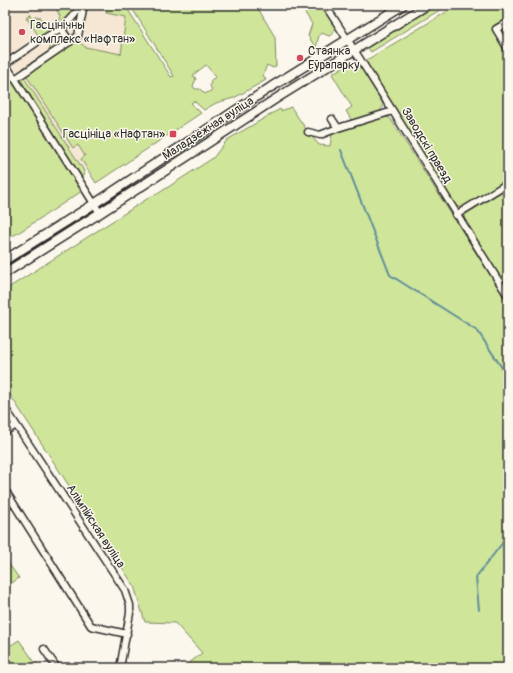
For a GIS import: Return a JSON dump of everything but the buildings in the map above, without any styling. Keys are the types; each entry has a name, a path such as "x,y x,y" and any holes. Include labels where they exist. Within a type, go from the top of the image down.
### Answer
{"main road":[{"name":"Маладзёжная вуліца","path":"5,260 94,204 271,87 403,5"},
{"name":"Маладзёжная вуліца","path":"5,273 354,49 427,5"}],"street":[{"path":"43,39 61,28 74,17 82,5"},
{"path":"15,79 78,36 82,5"},
{"name":"Заводскі праезд","path":"325,5 348,39 456,215 508,296"},
{"path":"508,22 496,29 508,49"},
{"path":"61,28 70,42"},
{"path":"36,44 5,64 100,213"},
{"path":"308,132 320,135 393,111"},
{"path":"332,119 338,128"},
{"path":"456,215 508,183"},
{"name":"Алімпійская вуліца","path":"5,408 126,590 130,605 130,613 120,668"},
{"path":"5,432 16,425"},
{"path":"5,490 91,626 127,634"},
{"path":"44,649 57,668"}],"shaded area":[{"path":"5,5 123,5 186,105 69,181 5,81"}],"green space":[{"path":"56,5 75,5 68,20 56,29 60,16 56,9"},
{"path":"107,5 125,5 171,77 174,76 130,5 256,5 275,37 276,66 273,68 267,65 263,75 266,80 234,98 216,103 204,110 194,101 191,103 201,113 96,183 81,159 85,156 78,145 73,148 26,75 78,41 85,47 121,54 126,17 106,13","holes":["206,65 216,77 211,80 210,86 212,90 205,94 200,89 195,89 193,86 196,79 193,75"]},
{"path":"300,5 321,5 335,27 333,34 329,36 322,33 319,35 316,48 308,36 312,24"},
{"path":"437,5 448,5 371,52 367,47"},
{"path":"458,5 508,5 508,20 492,29 508,57 508,179 462,207 454,205 365,61"},
{"path":"30,14 33,19 36,17 41,18 50,32 40,38 26,17"},
{"path":"58,34 61,38 58,48 24,70 23,68 49,51 54,35"},
{"path":"346,65 356,67 359,65 382,102 383,107 380,111 352,121 346,111 352,107 332,74"},
{"path":"5,70 82,191 18,233 6,239 5,239"},
{"path":"23,76 84,171 83,180 21,85 20,81"},
{"path":"291,107 319,145 330,146 332,134 377,119 385,117 390,118 508,303 508,668 191,668 188,664 202,653 175,623 145,622 134,586 5,387 5,290 213,158 227,140 280,109 281,111"},
{"path":"508,188 508,290 465,222 464,217 466,214"},
{"path":"5,559 19,578 5,588"},
{"path":"19,640 39,668 5,668 5,649"}],"waterway":[{"path":"341,150 390,275 477,330 508,377"},
{"path":"479,610 476,577 504,541 508,532"}],"place":[{"name":"Гасцінічны комплекс «Нафтан»","path":"22,32"},
{"name":"Стаянка Еўрапарку","path":"300,58"},
{"name":"Гасцініца «Нафтан»","path":"173,134"}]}
